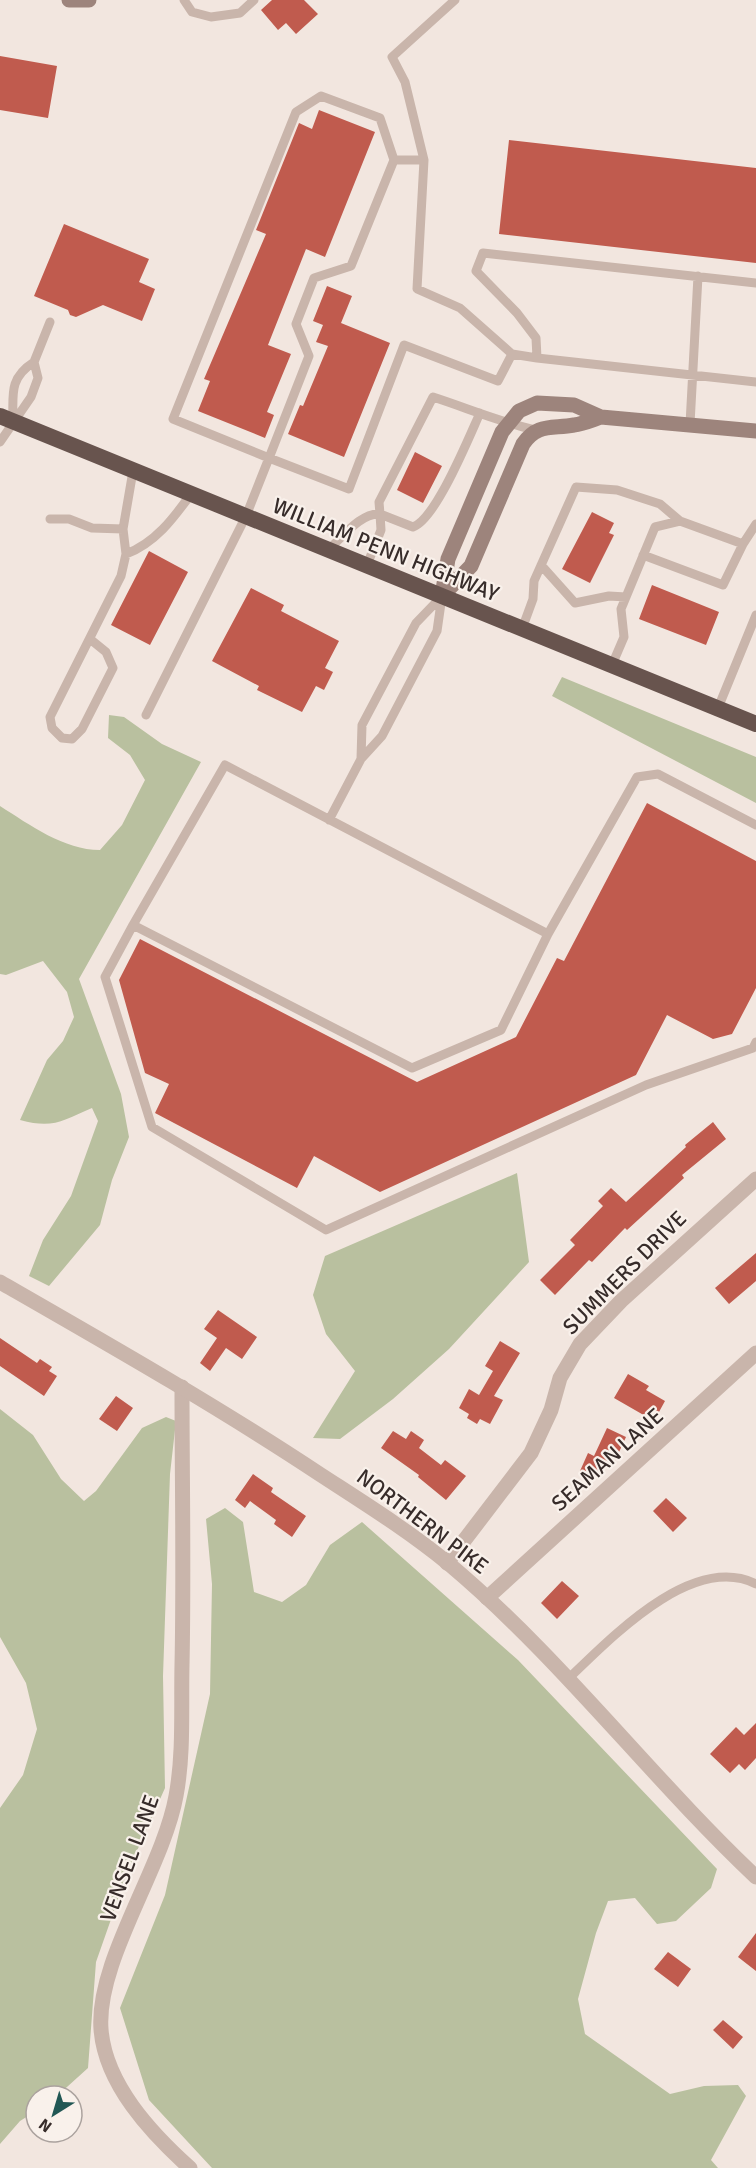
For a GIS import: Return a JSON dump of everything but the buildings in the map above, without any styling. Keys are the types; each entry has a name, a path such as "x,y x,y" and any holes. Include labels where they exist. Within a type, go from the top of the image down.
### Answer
{"highway":[{"name":"WILLIAM PENN HIGHWAY","path":"6,419 756,724"}],"main road":[{"path":"69,0 89,0"},
{"path":"442,596 448,560 507,423 519,411 537,403 574,405 602,417 756,431"},
{"path":"442,596 471,566 523,444 535,430 552,426 573,426 602,417"}],"street":[{"name":"SUMMERS DRIVE","path":"447,1563 531,1453 551,1410 560,1378 579,1344 621,1301 756,1179"},
{"name":"NORTHERN PIKE","path":"0,1282 243,1423 383,1516 447,1563 487,1598 712,1835 756,1877"},
{"name":"SEAMAN LANE","path":"487,1598 756,1353"},
{"name":"VENSEL LANE","path":"182,1387 183,1625 180,1763 176,1797 157,1858 107,1984 102,2007 101,2030 106,2052 124,2091 140,2116 170,2150 190,2168"}],"lane":[{"path":"184,0 192,12 211,17 240,13 254,0"},
{"path":"455,0 392,57 405,82 424,160 417,290 460,308 512,354 756,382"},
{"path":"146,715 246,516 269,458 309,356 296,324 314,278 351,266 394,160 380,118 321,96 296,112 173,419 269,458 349,489 404,345 498,381 512,354"},
{"path":"394,160 424,160"},
{"path":"537,358 536,338 517,313 476,272 483,253 756,283"},
{"path":"690,424 698,276"},
{"path":"0,442 20,371 34,362 50,322"},
{"path":"6,419 31,397 38,378 34,362"},
{"path":"367,565 381,530 379,502 434,397 507,423 535,430"},
{"path":"328,550 361,521 373,514 380,514 413,527 426,518 455,467 480,413"},
{"path":"90,639 106,652 113,668 82,729 72,739 62,738 52,728 50,717 122,576 126,554 123,529 133,471"},
{"path":"522,628 533,599 534,581 576,487 617,490 649,500 660,504 680,521 743,543"},
{"path":"126,554 139,549 172,521 191,494"},
{"path":"50,519 69,519 92,528 123,529"},
{"path":"612,665 624,637 621,609 655,527 680,521"},
{"path":"644,555 723,585 743,543 756,524"},
{"path":"541,565 574,603 609,596 626,597"},
{"path":"361,759 362,725 416,623 442,596"},
{"path":"329,820 361,759 382,736 437,632 442,596"},
{"path":"718,708 756,615"},
{"path":"548,934 225,765 105,977 152,1126 326,1230 646,1085 753,1048 756,1042"},
{"path":"134,925 412,1068 501,1030 548,934 637,777 658,774 756,825"},
{"path":"567,1680 633,1619 694,1583 738,1577 756,1584"}],"green space":[{"path":"562,677 756,757 756,803 552,696"},
{"path":"109,715 124,717 162,744 201,762 79,979 121,1094 129,1137 112,1180 100,1225 49,1286 29,1276 43,1240 71,1196 98,1121 92,1108 65,1120 49,1124 20,1120 47,1060 63,1041 74,1017 67,992 43,961 6,975 0,974 0,806 60,841 73,846 100,850 122,825 145,780 130,755 108,738"},
{"path":"517,1173 529,1262 449,1349 393,1399 340,1439 313,1438 355,1371 326,1334 313,1295 325,1256"},
{"path":"0,1409 33,1435 61,1479 84,1501 96,1491 142,1428 166,1417 176,1421 170,1474 163,1676 165,1788 128,1871 96,1962 88,2068 70,2084 24,2084 24,2118 0,2144 0,1808 23,1775 37,1729 26,1683 0,1637"},
{"path":"225,1508 243,1522 254,1592 282,1602 306,1585 330,1545 362,1522 518,1660 717,1869 711,1888 676,1921 657,1924 635,1898 608,1901 596,1933 578,1999 585,2034 670,2094 704,2086 738,2085 746,2096 711,2160 718,2168 212,2168 149,2100 120,2008 165,1895 210,1694 212,1584 206,1519"}]}
